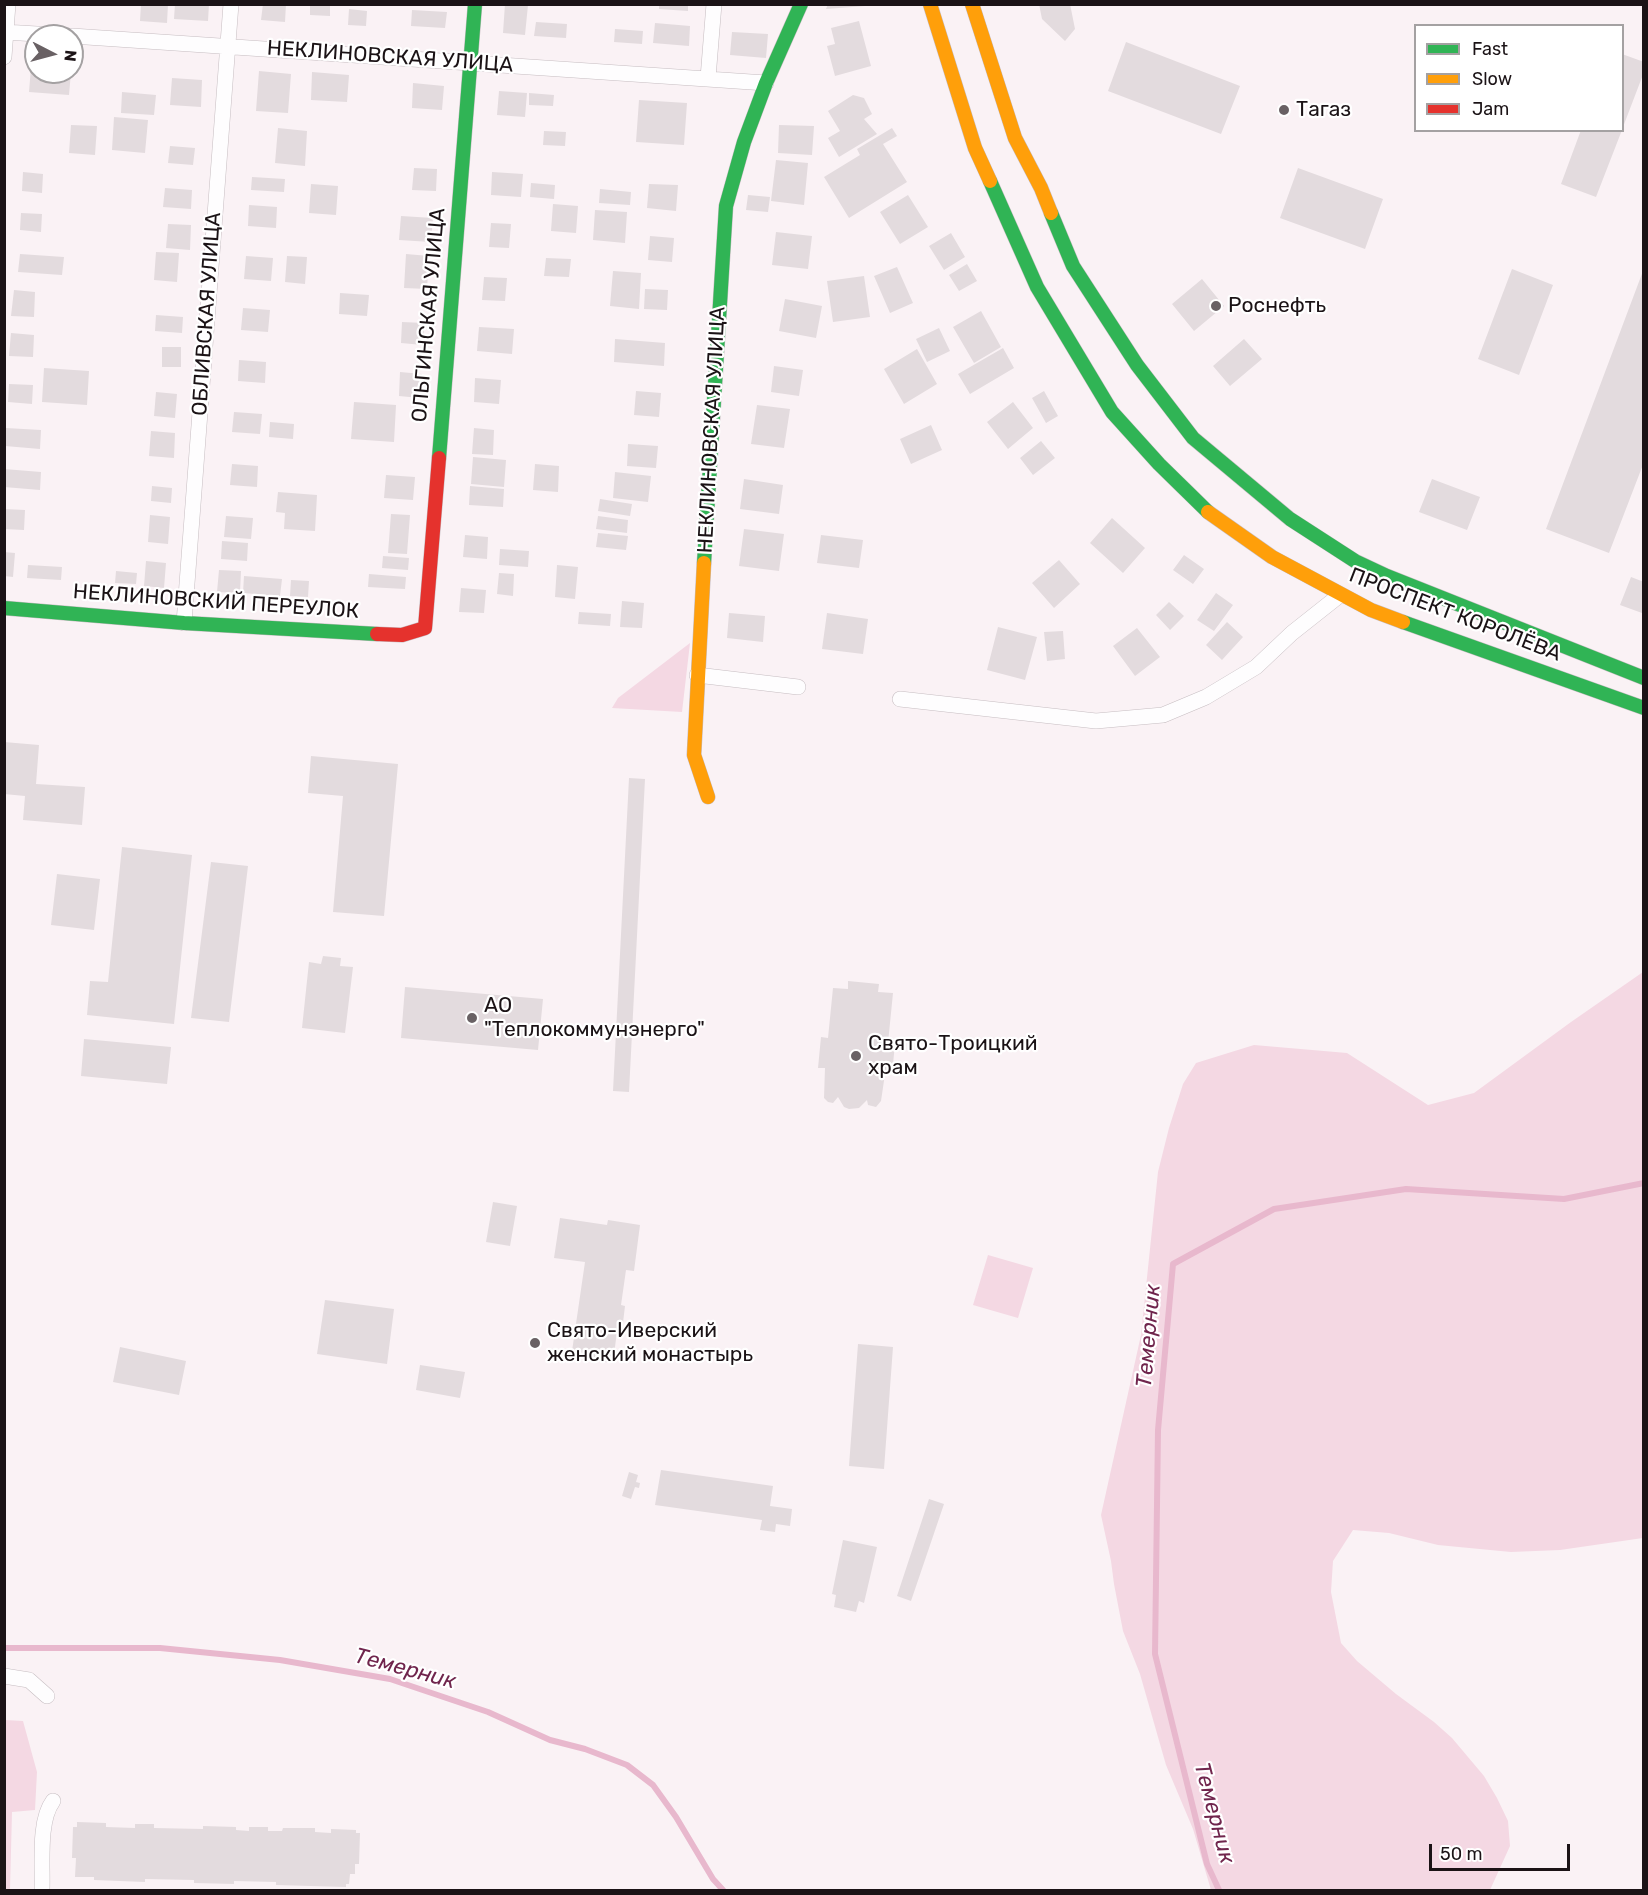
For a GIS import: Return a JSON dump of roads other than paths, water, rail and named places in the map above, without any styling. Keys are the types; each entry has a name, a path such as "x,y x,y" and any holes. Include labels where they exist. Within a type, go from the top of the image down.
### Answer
{"main road":[{"name":"ОЛЬГИНСКАЯ УЛИЦА","path":"425,628 475,4"},
{"name":"НЕКЛИНОВСКАЯ УЛИЦА","path":"708,796 694,755 726,206 744,142 766,83 801,4"},
{"name":"ПРОСПЕКТ КОРОЛЁВА","path":"930,4 980,158 1037,287 1112,412 1159,464 1212,516 1272,557 1340,595 1371,610 1644,708"},
{"name":"ПРОСПЕКТ КОРОЛЁВА","path":"972,4 1015,138 1041,188 1073,266 1137,365 1193,438 1290,519 1355,561 1387,576 1644,678"},
{"name":"НЕКЛИНОВСКИЙ ПЕРЕУЛОК","path":"4,608 184,623 402,635 425,628"}],"street":[{"path":"4,57 8,4"},
{"name":"ОБЛИВСКАЯ УЛИЦА","path":"184,623 231,4"},
{"path":"708,78 714,4"},
{"name":"НЕКЛИНОВСКАЯ УЛИЦА","path":"5,32 24,33"},
{"name":"НЕКЛИНОВСКАЯ УЛИЦА","path":"84,37 766,83"},
{"path":"900,699 1096,721 1163,715 1206,697 1256,667 1292,633 1340,595"},
{"path":"697,675 798,687"},
{"path":"4,1676 29,1680 47,1696"},
{"path":"42,1890 45,1823 47,1809 53,1801"}],"waterway":[{"name":"Темерник","path":"1219,1890 1207,1864 1155,1654 1158,1430 1173,1264 1274,1209 1406,1189 1564,1199 1644,1183"},
{"name":"Темерник","path":"4,1648 160,1648 280,1660 390,1679 488,1712 550,1740 585,1749 627,1765 653,1785 676,1817 713,1879 723,1890"}],"place":[{"name":"Тагаз","path":"1284,110"},
{"name":"Роснефть","path":"1216,306"},
{"name":"АО \"Теплокоммунэнерго\"","path":"472,1018"},
{"name":"Свято-Троицкий храм","path":"856,1056"},
{"name":"Свято-Иверский женский монастырь","path":"535,1343"}]}
